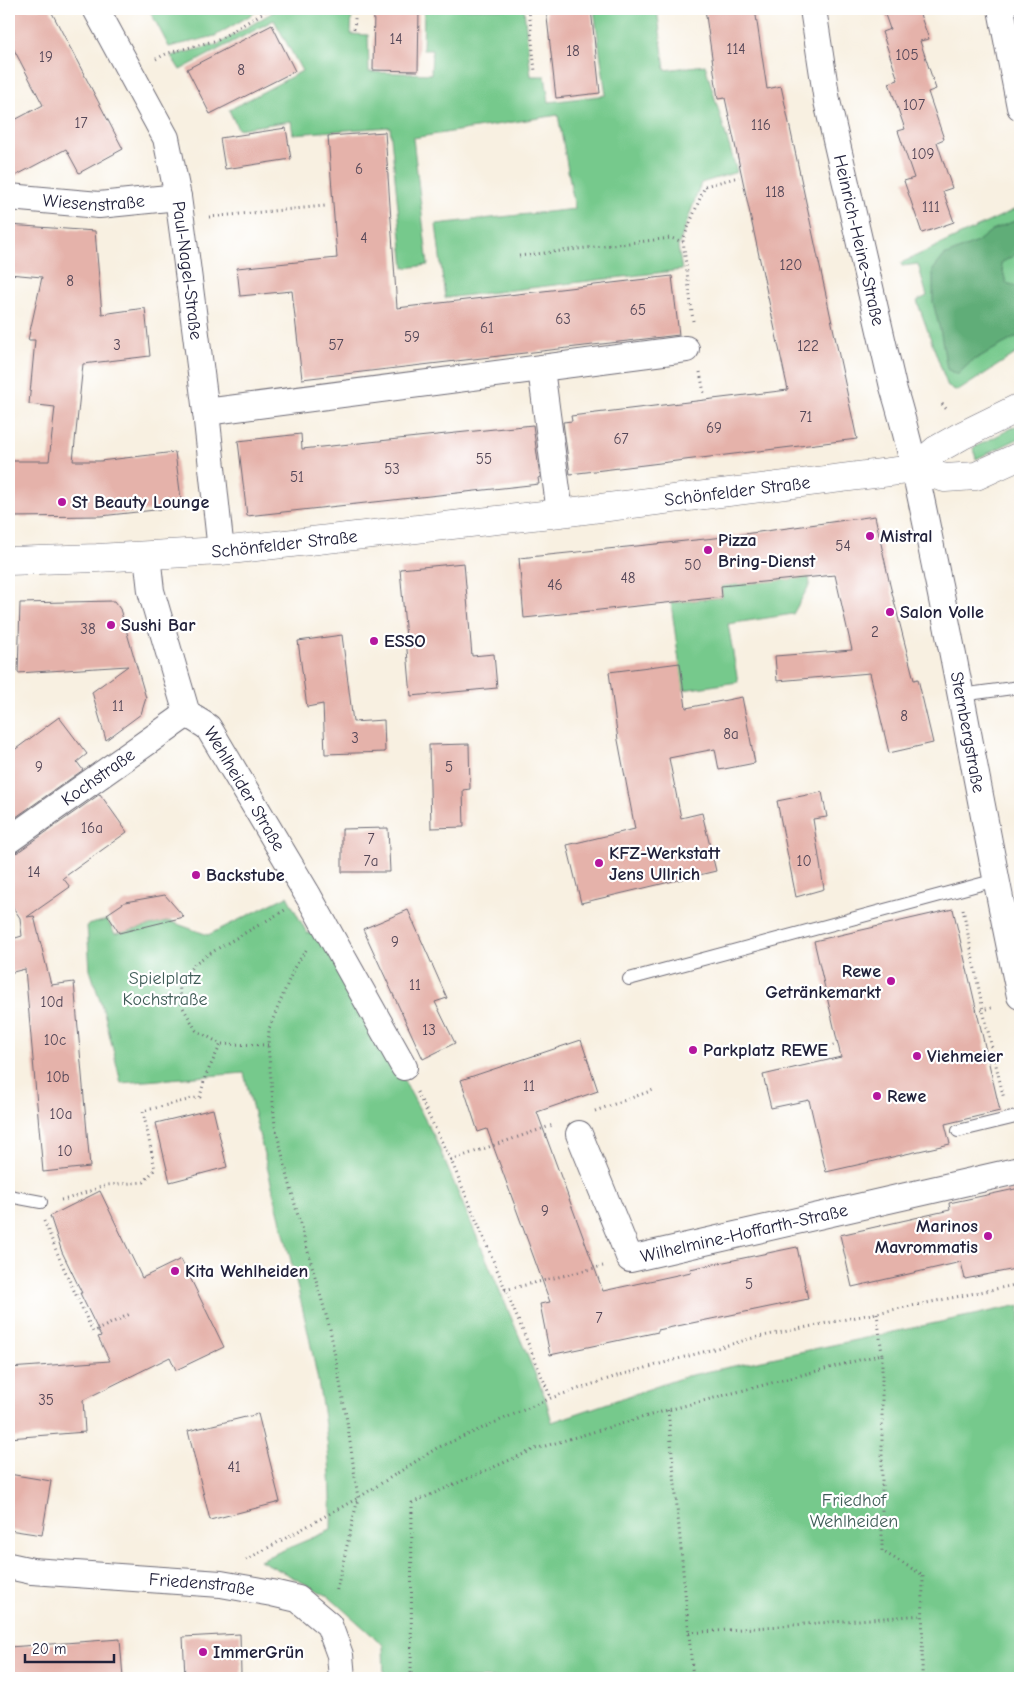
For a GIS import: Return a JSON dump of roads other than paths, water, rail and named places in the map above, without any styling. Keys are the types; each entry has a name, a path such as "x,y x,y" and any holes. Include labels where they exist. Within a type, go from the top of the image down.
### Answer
{"main road":[{"path":"914,469 936,450 1020,407"},
{"path":"914,469 945,478 976,476 1020,456"},
{"name":"Schönfelder Straße","path":"9,561 221,551 560,513 914,469"}],"street":[{"name":"Paul-Nagel-Straße","path":"96,9 166,138 179,208 206,412 221,551"},
{"name":"Heinrich-Heine-Straße","path":"813,9 828,101 893,387 902,415 914,469"},
{"path":"1001,9 1020,107"},
{"name":"Wiesenstraße","path":"9,197 99,205 179,208"},
{"path":"206,412 693,348"},
{"path":"541,368 560,513"},
{"name":"Sternbergstraße","path":"914,469 961,695 1020,996"},
{"name":"Wehlheider Straße","path":"147,555 151,591 187,714 208,727 309,897 404,1067"},
{"name":"Kochstraße","path":"9,840 187,714"},
{"name":"Wilhelmine-Hoffarth-Straße","path":"579,1134 630,1259 1020,1170"},
{"name":"Friedenstraße","path":"9,1566 32,1571 221,1584 298,1599 329,1625 340,1655 342,1678"}],"lane":[{"path":"961,695 1020,687"},
{"path":"629,979 996,880"},
{"path":"958,1131 1014,1117"},
{"path":"9,1196 41,1202"}],"place":[{"name":"St Beauty Lounge","path":"62,502"},
{"name":"Mistral","path":"870,536"},
{"name":"Pizza Bring-Dienst","path":"708,550"},
{"name":"Salon Volle","path":"890,612"},
{"name":"Sushi Bar","path":"111,625"},
{"name":"ESSO","path":"374,641"},
{"name":"KFZ-Werkstatt Jens Ullrich","path":"599,863"},
{"name":"Backstube","path":"196,875"},
{"name":"Rewe Getränkemarkt","path":"891,981"},
{"name":"Parkplatz REWE","path":"693,1050"},
{"name":"Viehmeier","path":"917,1056"},
{"name":"Rewe","path":"877,1096"},
{"name":"Marinos Mavrommatis","path":"988,1236"},
{"name":"Kita Wehlheiden","path":"175,1271"},
{"name":"ImmerGrün","path":"203,1652"}],"park label":[{"name":"Spielplatz Kochstraße","path":"165,988"},
{"name":"Friedhof Wehlheiden","path":"854,1510"}]}
